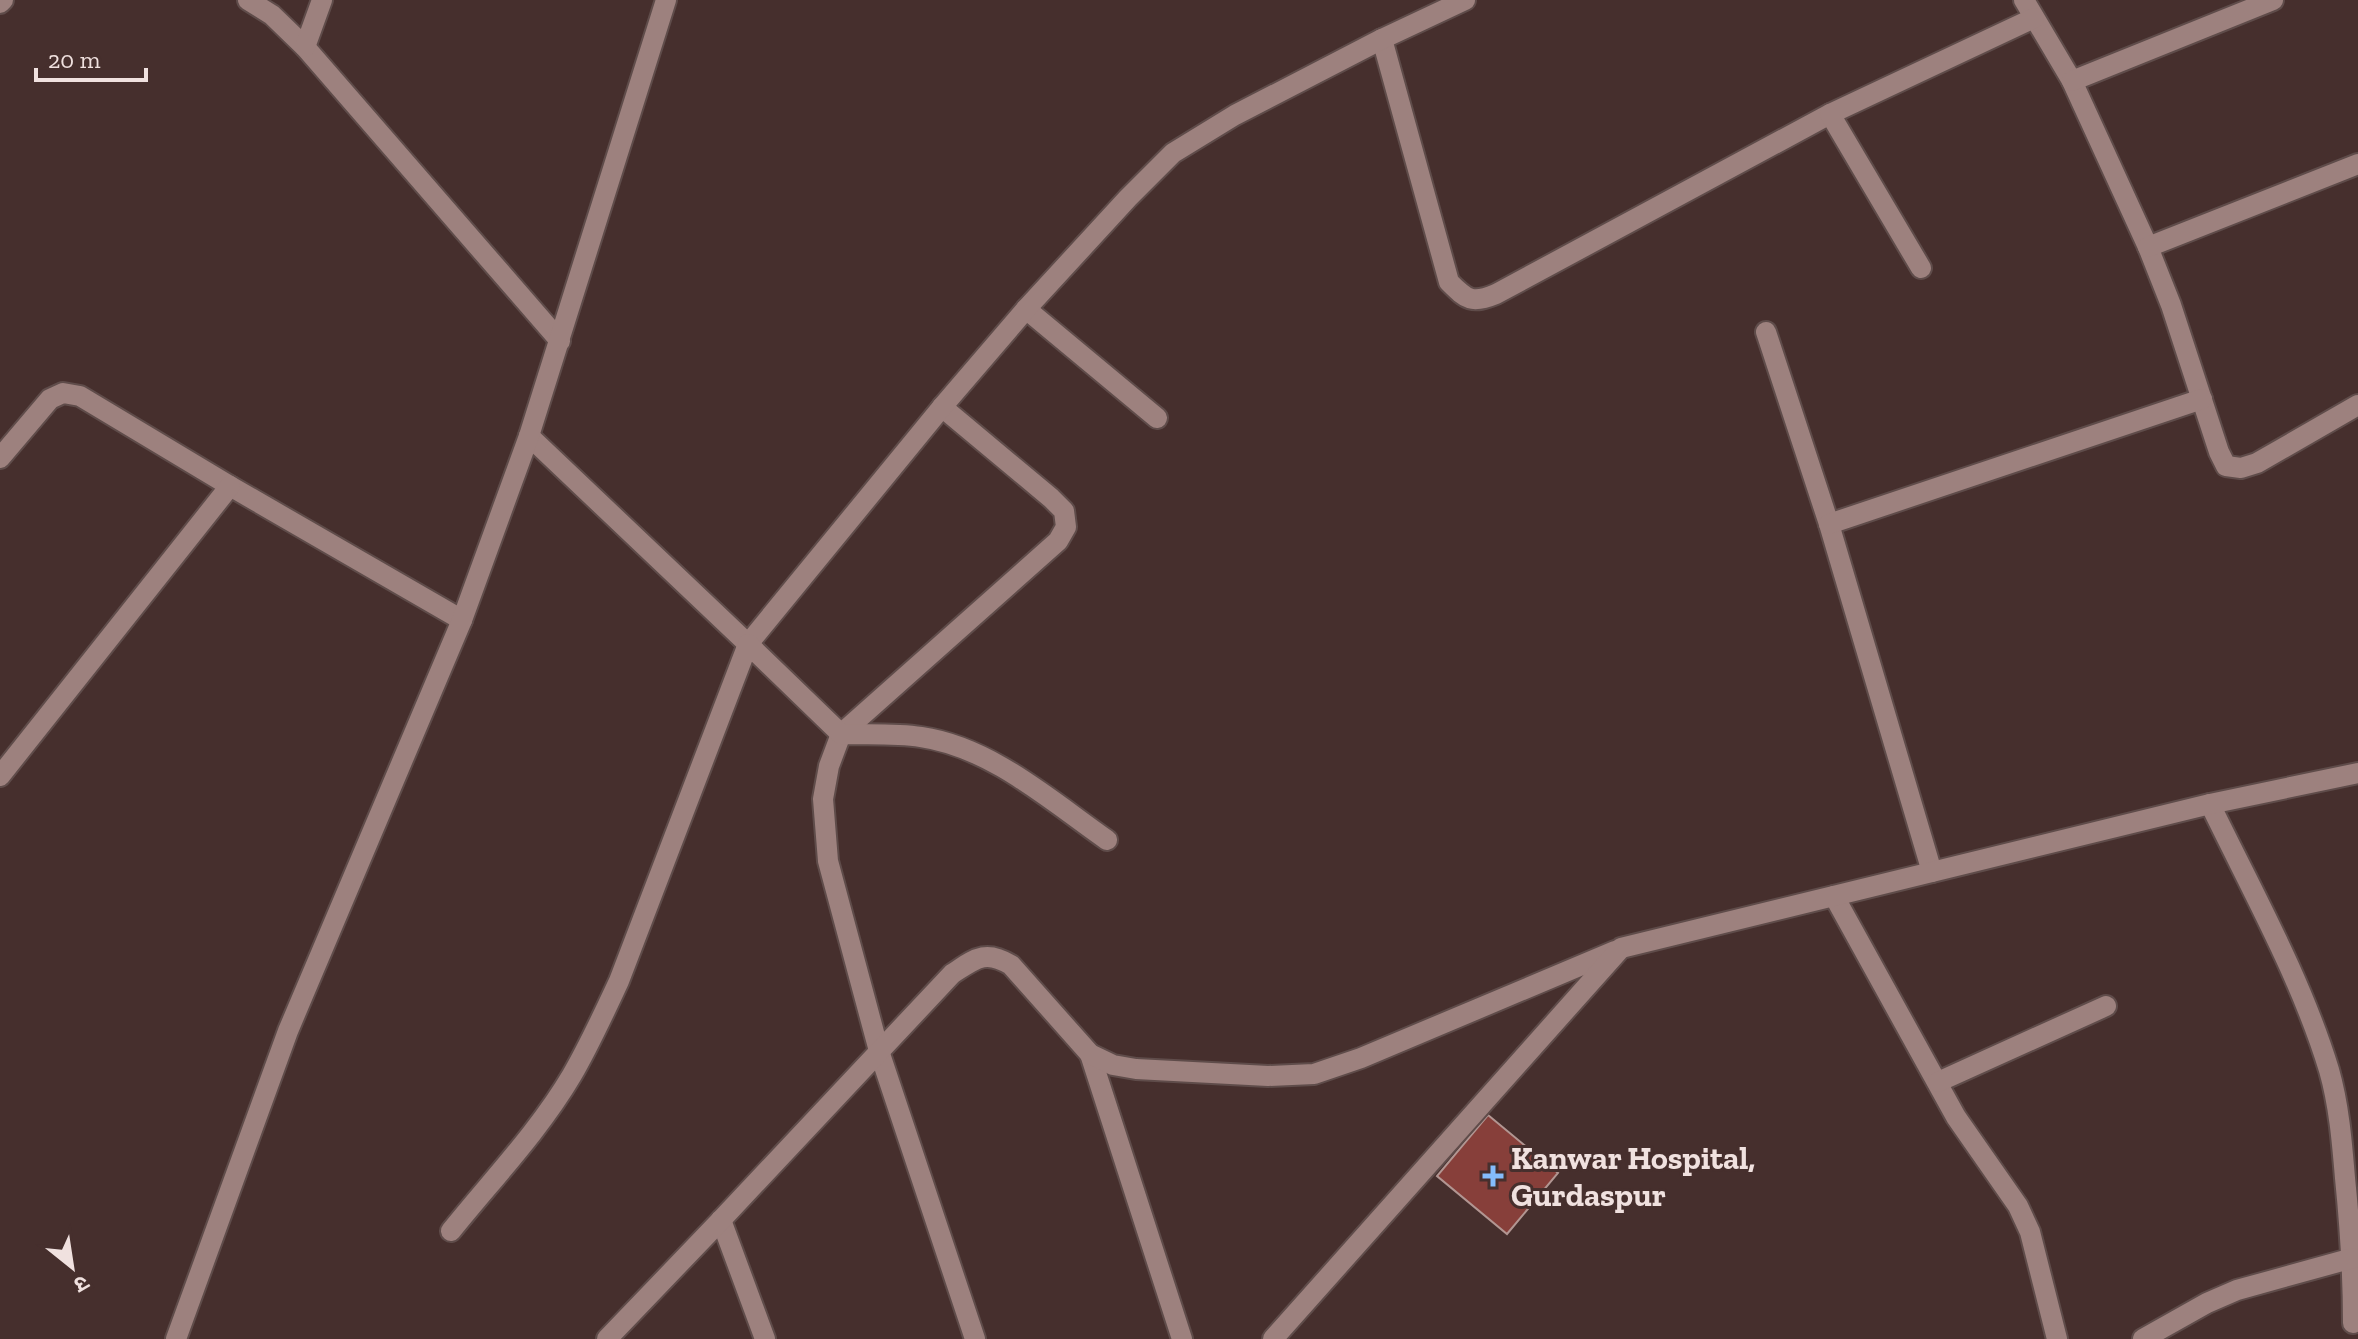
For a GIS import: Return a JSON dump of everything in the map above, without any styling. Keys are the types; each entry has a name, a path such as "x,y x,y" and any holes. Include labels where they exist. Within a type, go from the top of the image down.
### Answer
{"street":[{"path":"248,0 272,15 305,47 560,341"},
{"path":"305,47 322,0"},
{"path":"176,1339 288,1031 462,620 529,436 666,0"},
{"path":"451,1231 541,1120 571,1077 595,1033 619,981 748,644 942,407 1026,309 1173,153 1235,115 1465,0"},
{"path":"2072,81 2273,0"},
{"path":"1382,39 1449,282 1463,297 1479,301 2029,9 2072,81 2148,247 2226,466 2241,468 2257,463 2358,405"},
{"path":"1830,114 1921,268"},
{"path":"2148,247 2358,164"},
{"path":"1026,309 1157,418"},
{"path":"1766,332 1829,524 1932,872"},
{"path":"0,458 50,399 63,393 80,396 462,620"},
{"path":"1829,524 2202,399"},
{"path":"942,407 1051,498 1064,511 1066,527 1058,541 841,734 829,766 823,799 828,861 879,1051 975,1339"},
{"path":"529,436 841,734 921,737 962,748 993,761 1107,840"},
{"path":"0,776 230,486"},
{"path":"607,1339 952,974 978,957 997,957 1011,965 1090,1054 1113,1065 1268,1076 1314,1074 1361,1058 1621,948 2210,804 2358,773"},
{"path":"2210,804 2290,972 2329,1070 2339,1116 2353,1258 2353,1323"},
{"path":"1834,896 1956,1117 2018,1206 2030,1232 2057,1339"},
{"path":"1273,1339 1621,948"},
{"path":"1938,1082 2106,1006"},
{"path":"1090,1054 1182,1339"},
{"path":"721,1220 765,1339"},
{"path":"2143,1339 2237,1290 2353,1258"}],"building":[{"path":"1488,1115 1558,1173 1507,1234 1437,1176"}],"place":[{"name":"Kanwar Hospital, Gurdaspur","path":"1493,1176"}]}
